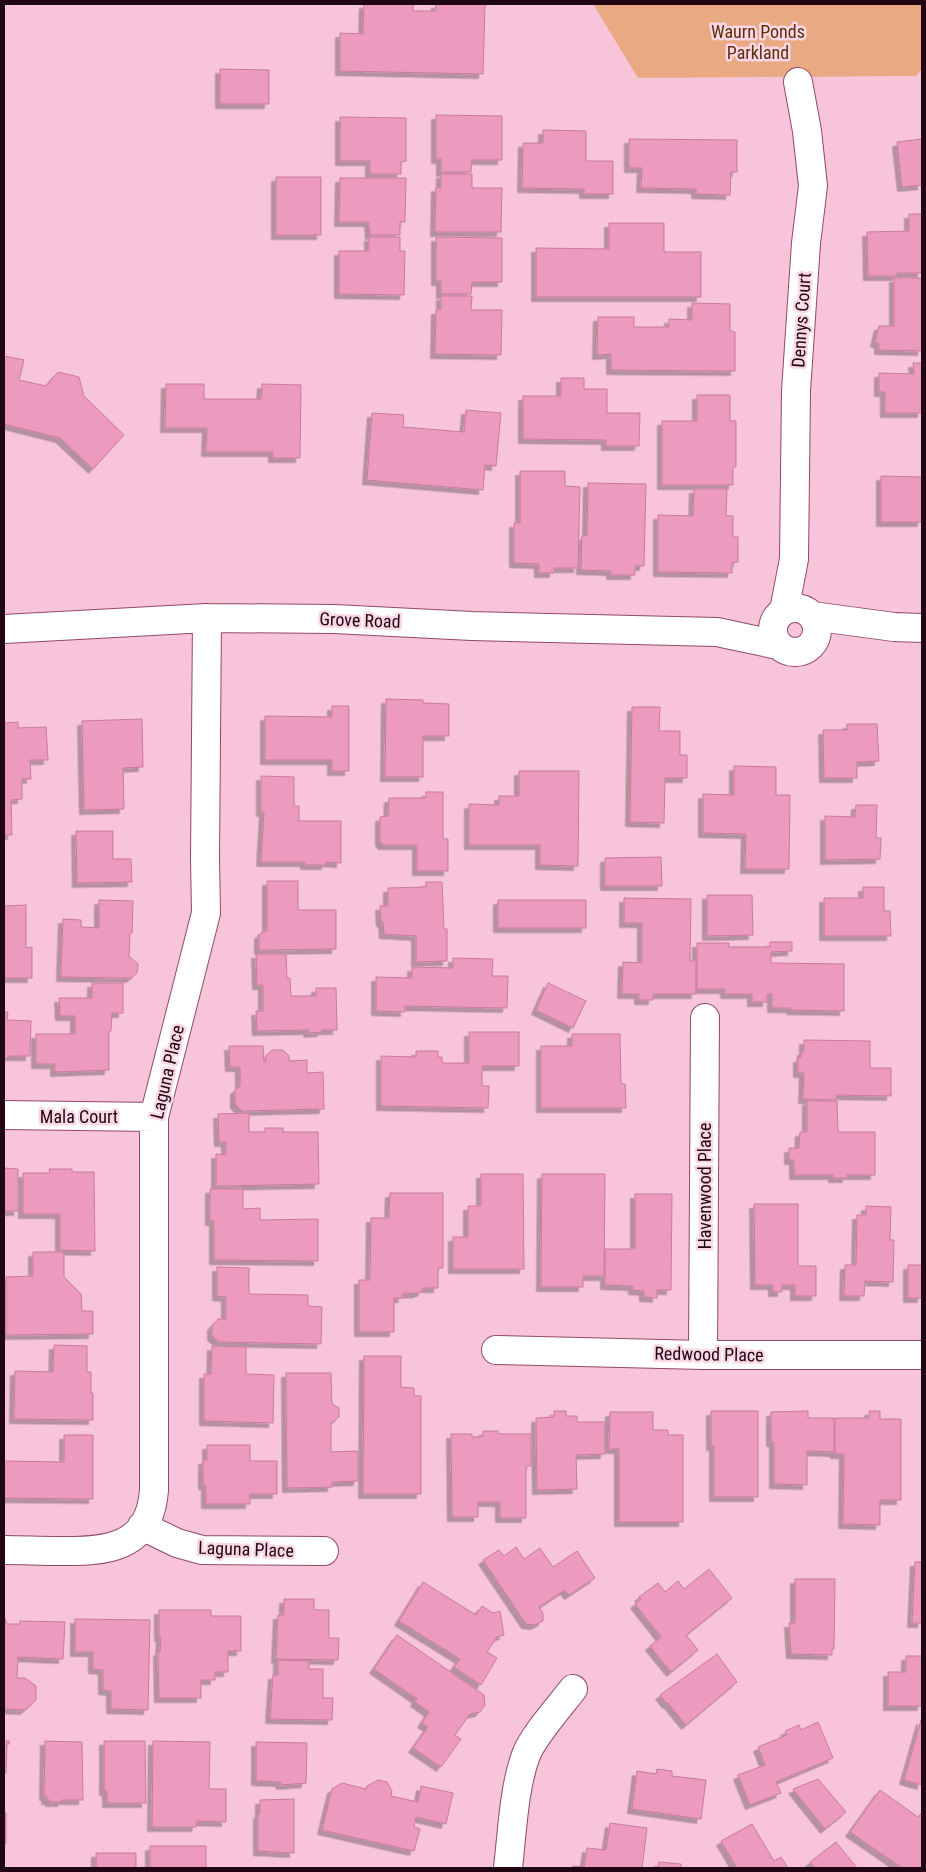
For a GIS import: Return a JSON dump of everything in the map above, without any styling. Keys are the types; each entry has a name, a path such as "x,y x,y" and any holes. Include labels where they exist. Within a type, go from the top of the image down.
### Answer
{"street":[{"name":"Dennys Court","path":"795,624 796,391 806,243 813,186 807,131 798,82"},
{"name":"Grove Road","path":"4,629 207,618 334,618 472,626 717,632 795,624 922,628"},
{"name":"Laguna Place","path":"4,1550 105,1550 120,1545 142,1526 150,1512 154,1490 154,1117 206,913 207,618"},
{"name":"Havenwood Place","path":"703,1355 705,1018"},
{"name":"Mala Court","path":"4,1116 154,1117"},
{"name":"Redwood Place","path":"496,1350 703,1355 922,1355"},
{"name":"Laguna Place","path":"142,1526 182,1544 202,1550 324,1551"},
{"path":"508,1868 519,1781 526,1753 542,1728 573,1689"}],"green space":[{"name":"Waurn Ponds Parkland","path":"593,4 922,4 922,69 916,76 638,78"}],"building":[{"path":"364,4 413,4 413,11 435,11 436,4 485,4 483,74 340,71 340,33 363,34"},
{"path":"220,69 269,70 269,104 220,104"},
{"path":"436,115 502,116 502,160 472,160 471,172 441,172 441,159 436,159"},
{"path":"340,117 406,118 406,161 401,162 401,174 370,174 370,161 340,161"},
{"path":"543,130 586,131 586,161 613,161 613,194 584,194 584,189 522,188 523,143 543,143"},
{"path":"629,139 737,140 737,172 731,172 730,195 696,194 696,189 641,188 642,168 629,168"},
{"path":"922,139 922,185 902,187 897,142"},
{"path":"441,174 472,174 472,188 502,188 501,232 435,232 436,187 441,188"},
{"path":"276,177 321,177 321,235 276,235"},
{"path":"340,178 406,178 405,222 400,222 400,235 370,235 369,222 339,222"},
{"path":"909,214 922,214 922,273 897,273 897,276 868,276 867,232 909,231"},
{"path":"609,223 664,223 664,252 701,252 701,297 536,297 536,248 609,249"},
{"path":"369,237 400,237 400,251 405,251 404,295 339,294 339,251 369,251"},
{"path":"436,237 502,238 502,282 472,282 471,294 441,294 441,281 436,281"},
{"path":"894,278 922,278 922,351 879,350 879,344 875,342 879,326 894,326"},
{"path":"441,296 472,296 471,310 502,310 501,355 435,354 436,310 441,310"},
{"path":"692,303 730,304 730,331 735,332 735,371 611,370 611,354 597,355 598,317 634,317 634,327 669,327 669,319 692,320"},
{"path":"4,356 24,360 19,380 46,386 58,372 79,377 84,396 124,435 93,469 60,438 4,424"},
{"path":"913,363 922,363 922,413 885,413 885,392 879,392 879,373 914,374"},
{"path":"561,378 584,378 584,389 607,389 607,413 640,413 639,446 606,446 606,440 523,439 523,396 561,396"},
{"path":"166,384 204,384 204,399 261,399 262,384 301,385 300,458 273,458 273,452 206,452 207,428 165,428"},
{"path":"697,395 730,395 730,421 736,421 736,467 733,467 733,485 662,485 662,421 697,421"},
{"path":"466,410 501,413 496,466 485,465 483,490 367,480 372,413 404,415 403,427 464,432"},
{"path":"520,471 565,471 565,486 580,487 578,568 554,568 554,573 539,573 539,564 514,563 514,523 520,523"},
{"path":"881,476 922,477 922,522 881,522"},
{"path":"588,483 646,484 644,566 635,566 635,575 611,575 611,571 581,570 582,536 587,535"},
{"path":"694,489 727,489 726,516 733,516 733,537 738,537 738,562 732,563 732,573 658,572 658,515 693,516"},
{"path":"386,699 423,700 423,703 449,704 449,736 423,736 423,777 385,777"},
{"path":"332,706 349,706 349,771 332,771 332,760 265,760 265,716 332,717"},
{"path":"632,707 660,707 659,731 680,731 680,755 687,755 687,778 665,778 664,823 630,822"},
{"path":"142,719 143,767 123,768 124,809 84,810 82,721"},
{"path":"18,722 18,728 46,727 48,760 30,760 31,779 22,779 22,799 11,800 12,835 4,835 4,723"},
{"path":"847,724 877,724 879,761 857,762 857,778 824,778 823,730 847,730"},
{"path":"734,766 776,767 776,795 790,795 789,869 745,869 746,834 703,833 703,794 734,795"},
{"path":"519,771 579,771 578,866 540,865 540,845 469,845 469,804 499,805 499,796 519,796"},
{"path":"261,776 294,777 294,806 299,806 299,821 341,821 341,863 326,862 326,865 305,865 305,862 261,862 264,812 261,812"},
{"path":"426,792 443,792 443,839 448,839 448,871 417,871 417,845 383,845 380,842 380,817 388,816 389,798 426,798"},
{"path":"856,805 877,805 876,838 881,838 880,859 825,860 825,816 855,817"},
{"path":"76,831 113,831 113,859 131,859 132,882 77,883"},
{"path":"661,857 662,886 605,886 605,858"},
{"path":"267,881 298,881 298,910 336,910 336,949 259,950 259,934 262,934 262,931 267,931"},
{"path":"426,882 442,882 444,929 447,929 447,961 416,962 416,936 384,934 380,906 388,906 388,888 426,887"},
{"path":"863,887 884,887 884,911 890,911 891,936 824,936 824,898 863,898"},
{"path":"707,895 752,895 753,935 707,936"},
{"path":"624,898 691,899 690,961 696,961 696,994 653,994 653,1000 639,1000 639,994 622,994 623,962 642,963 642,923 624,923"},
{"path":"99,900 133,901 129,957 138,964 137,973 131,978 61,977 63,919 81,920 81,927 99,928"},
{"path":"498,900 586,900 586,928 498,928"},
{"path":"26,905 26,948 32,947 32,978 4,978 4,906"},
{"path":"770,942 792,942 792,951 771,952 771,963 844,964 844,1011 772,1008 772,994 767,994 767,1002 752,1002 752,994 725,994 725,989 697,989 697,943 729,943 729,947 770,947"},
{"path":"256,954 286,954 287,978 290,978 291,996 316,996 316,988 336,988 337,1030 322,1030 322,1032 308,1033 309,1030 257,1031 256,1011 263,1011 263,985 257,985"},
{"path":"453,958 493,959 492,976 508,976 507,1008 405,1006 405,1012 376,1011 376,977 412,978 412,967 453,968"},
{"path":"92,983 123,983 123,1013 112,1013 111,1031 109,1031 109,1070 55,1072 55,1064 36,1064 36,1034 75,1034 75,1016 60,1016 59,998 92,998"},
{"path":"548,983 586,1001 573,1028 536,1010"},
{"path":"4,1012 8,1012 7,1020 31,1021 30,1056 9,1056 4,1061"},
{"path":"469,1032 519,1032 519,1066 482,1066 482,1086 489,1086 488,1108 381,1106 381,1056 416,1057 416,1051 438,1051 438,1057 442,1057 442,1063 469,1063"},
{"path":"572,1034 620,1034 621,1084 625,1084 626,1108 541,1108 541,1046 572,1046"},
{"path":"804,1040 870,1041 870,1068 891,1068 891,1096 836,1095 836,1100 803,1099 804,1073 798,1073 798,1058 801,1058 802,1051 804,1051"},
{"path":"229,1046 263,1046 264,1062 266,1062 266,1056 272,1050 283,1050 289,1056 289,1061 307,1060 307,1073 323,1072 324,1109 242,1111 235,1104 235,1090 240,1086 240,1067 230,1067"},
{"path":"807,1101 837,1101 838,1132 875,1132 875,1175 847,1175 847,1178 833,1178 833,1175 794,1175 794,1160 789,1160 789,1148 799,1148 800,1132 807,1132"},
{"path":"249,1113 249,1132 265,1132 265,1128 283,1128 283,1132 318,1132 319,1184 216,1186 216,1154 226,1155 226,1142 219,1142 218,1114"},
{"path":"4,1168 18,1169 18,1211 4,1211"},
{"path":"49,1169 72,1169 72,1172 94,1172 95,1251 60,1250 60,1214 23,1214 23,1173 50,1173"},
{"path":"481,1174 523,1174 524,1269 453,1269 453,1237 468,1237 468,1206 481,1206"},
{"path":"542,1174 605,1174 604,1276 583,1276 583,1287 541,1287"},
{"path":"210,1189 243,1189 243,1209 260,1208 260,1220 318,1219 318,1261 214,1260 214,1221 210,1221"},
{"path":"390,1193 443,1193 443,1268 438,1268 438,1288 423,1288 422,1292 402,1294 403,1298 394,1298 394,1332 359,1332 359,1280 370,1280 371,1218 389,1218"},
{"path":"635,1194 672,1194 671,1290 657,1290 657,1298 644,1297 644,1291 633,1290 633,1286 605,1285 605,1249 635,1249"},
{"path":"754,1204 798,1204 798,1266 816,1266 816,1296 795,1296 795,1285 782,1285 782,1292 773,1292 773,1285 755,1285"},
{"path":"866,1206 891,1207 890,1240 894,1240 893,1282 865,1281 864,1296 844,1296 845,1265 856,1265 857,1215 866,1215"},
{"path":"33,1252 64,1252 64,1277 81,1294 82,1311 93,1311 93,1334 6,1335 6,1277 33,1276"},
{"path":"908,1265 922,1265 922,1298 908,1298"},
{"path":"217,1267 249,1268 249,1294 308,1295 308,1306 322,1307 321,1344 219,1342 212,1336 212,1326 218,1319 226,1319 226,1297 217,1296"},
{"path":"54,1345 87,1346 87,1372 91,1372 91,1393 93,1393 93,1420 14,1419 15,1371 53,1372"},
{"path":"212,1346 246,1347 246,1374 274,1375 273,1423 204,1421 204,1374 211,1374"},
{"path":"364,1356 401,1356 401,1387 414,1388 414,1396 421,1396 421,1494 363,1494"},
{"path":"286,1373 331,1373 332,1404 339,1408 339,1417 331,1423 331,1452 358,1451 358,1481 332,1482 332,1487 287,1488"},
{"path":"554,1411 566,1411 566,1416 577,1416 577,1422 605,1422 605,1454 576,1455 577,1489 537,1490 536,1418 554,1417"},
{"path":"711,1411 758,1411 758,1497 714,1497 714,1446 711,1446"},
{"path":"808,1411 808,1418 834,1418 834,1452 807,1451 807,1485 774,1484 774,1442 771,1442 771,1412"},
{"path":"869,1411 880,1411 880,1419 901,1419 901,1500 880,1500 880,1525 843,1524 844,1454 835,1454 835,1418 869,1418"},
{"path":"610,1412 653,1412 653,1430 668,1430 668,1435 683,1435 683,1522 619,1522 619,1449 609,1449"},
{"path":"483,1431 498,1431 498,1434 531,1434 531,1466 526,1466 526,1518 500,1518 500,1502 478,1502 478,1517 452,1517 451,1434 472,1434 472,1437 483,1437"},
{"path":"64,1435 93,1435 93,1499 4,1498 4,1461 64,1462"},
{"path":"207,1445 250,1445 250,1461 277,1461 277,1494 250,1494 250,1504 206,1504 206,1486 203,1485 203,1460 207,1460"},
{"path":"516,1547 524,1559 540,1548 553,1567 577,1551 595,1578 569,1595 565,1590 539,1607 543,1613 543,1621 535,1625 526,1624 483,1560 499,1550 504,1556"},
{"path":"915,1562 922,1562 922,1623 912,1623"},
{"path":"709,1569 732,1598 686,1635 698,1650 671,1672 650,1646 661,1637 635,1604 641,1599 639,1597 658,1583 665,1592 678,1581 684,1589"},
{"path":"795,1579 835,1579 834,1649 832,1649 832,1655 791,1654 789,1623 795,1623"},
{"path":"423,1582 476,1615 482,1606 493,1613 500,1611 504,1635 497,1637 487,1652 497,1658 481,1685 454,1667 460,1659 399,1621"},
{"path":"284,1599 314,1599 314,1610 329,1610 329,1638 339,1638 338,1660 276,1659 278,1615 284,1615"},
{"path":"159,1610 211,1610 211,1616 241,1616 241,1651 228,1651 228,1672 215,1672 215,1680 201,1680 201,1698 159,1698 158,1651 160,1652 161,1637 159,1637"},
{"path":"4,1616 7,1624 20,1624 20,1621 65,1622 63,1659 18,1657 17,1678 25,1678 36,1686 36,1700 25,1710 4,1709"},
{"path":"75,1619 150,1620 148,1710 111,1709 111,1691 103,1690 103,1670 93,1669 93,1652 75,1652"},
{"path":"397,1635 484,1695 485,1705 480,1712 470,1714 455,1735 461,1739 441,1767 413,1748 428,1727 422,1723 429,1712 415,1702 417,1699 374,1669"},
{"path":"717,1654 737,1682 686,1725 660,1695"},
{"path":"906,1656 922,1656 922,1706 888,1706 888,1672 906,1672"},
{"path":"278,1660 309,1661 309,1669 323,1669 323,1698 333,1698 332,1720 270,1719 273,1675 278,1675"},
{"path":"922,1720 922,1785 904,1780"},
{"path":"818,1722 833,1758 776,1782 781,1793 750,1805 738,1775 765,1765 758,1747 787,1735 785,1731 799,1725 801,1730"},
{"path":"4,1741 9,1741 9,1744 7,1744 6,1773 4,1772"},
{"path":"45,1741 82,1742 83,1800 50,1802 50,1800 46,1800 47,1796 44,1796"},
{"path":"104,1741 145,1741 146,1803 107,1803 107,1791 104,1791"},
{"path":"153,1741 210,1742 209,1789 226,1789 226,1822 197,1821 196,1827 152,1827"},
{"path":"256,1742 307,1743 306,1783 281,1785 280,1782 256,1781"},
{"path":"657,1769 672,1771 672,1776 706,1780 701,1819 632,1809 637,1771 656,1774"},
{"path":"818,1779 846,1812 825,1829 793,1789"},
{"path":"378,1780 387,1782 392,1791 391,1796 418,1802 421,1786 453,1793 446,1824 416,1817 414,1827 420,1829 414,1851 322,1830 332,1789 342,1783 366,1789 367,1786"},
{"path":"880,1790 918,1817 922,1812 922,1868 902,1868 850,1832"},
{"path":"294,1799 294,1853 258,1851 260,1800"},
{"path":"4,1813 6,1813 6,1844 4,1844"},
{"path":"610,1823 647,1828 642,1868 572,1868 573,1866 584,1867 587,1848 606,1850"},
{"path":"752,1824 774,1861 781,1857 788,1868 737,1868 721,1841"},
{"path":"836,1842 857,1868 815,1868 810,1862"},
{"path":"150,1846 206,1846 206,1868 150,1868"},
{"path":"96,1853 136,1853 136,1868 96,1868"},
{"path":"659,1862 681,1864 681,1868 658,1868"}]}
